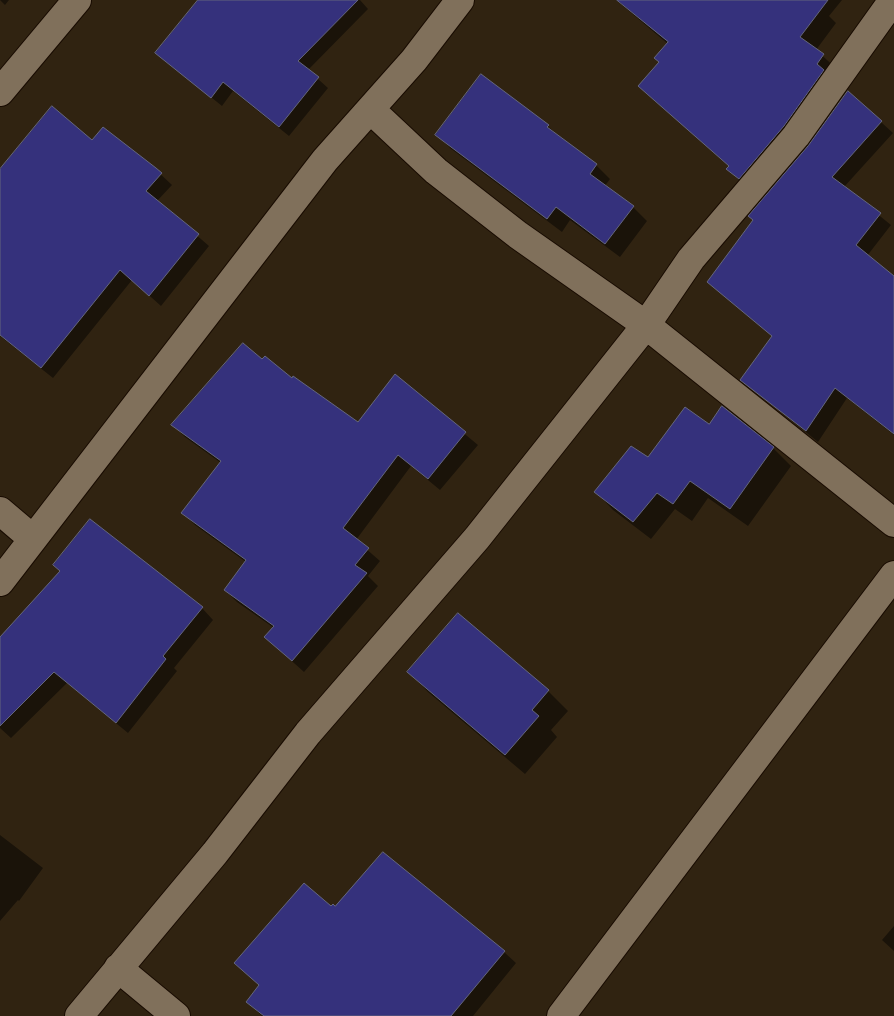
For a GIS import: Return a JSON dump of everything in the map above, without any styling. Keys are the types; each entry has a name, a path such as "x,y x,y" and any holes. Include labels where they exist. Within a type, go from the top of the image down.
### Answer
{"street":[{"path":"0,92 77,0"},
{"path":"0,582 325,160 371,110 460,0"},
{"path":"79,1016 215,853 308,733 477,538 646,325 690,259 796,136 893,0"},
{"path":"371,110 436,171 518,235 646,325 894,523"},
{"path":"0,511 33,539"},
{"path":"562,1016 894,575"},
{"path":"118,968 176,1016"}],"building":[{"path":"198,0 358,0 298,61 319,77 279,127 223,82 211,98 155,53"},
{"path":"617,0 828,0 800,37 824,54 817,64 824,70 784,126 739,179 726,169 729,166 638,86 659,62 654,58 668,42"},
{"path":"481,74 597,164 590,174 634,206 605,244 556,207 547,219 435,135"},
{"path":"848,91 882,121 832,177 881,213 856,245 894,276 894,434 835,388 806,431 740,380 772,336 707,282 753,220 748,216 808,146"},
{"path":"52,106 92,140 103,127 162,173 146,191 199,234 149,296 120,270 41,368 0,335 0,169"},
{"path":"243,343 262,359 265,356 292,378 293,376 358,422 395,374 466,432 428,479 398,455 343,528 369,548 355,565 367,573 292,661 264,637 274,626 224,590 246,560 181,513 221,461 171,425"},
{"path":"722,406 774,447 730,509 690,481 673,504 657,493 633,522 594,492 631,446 648,457 685,407 709,424"},
{"path":"90,519 203,607 163,656 166,659 116,723 54,672 0,726 0,637 60,571 53,565"},
{"path":"458,613 549,690 532,710 539,716 505,755 407,672"},
{"path":"383,852 505,951 451,1016 264,1016 246,1002 259,985 234,963 304,883 331,906 333,904 335,906"}]}
